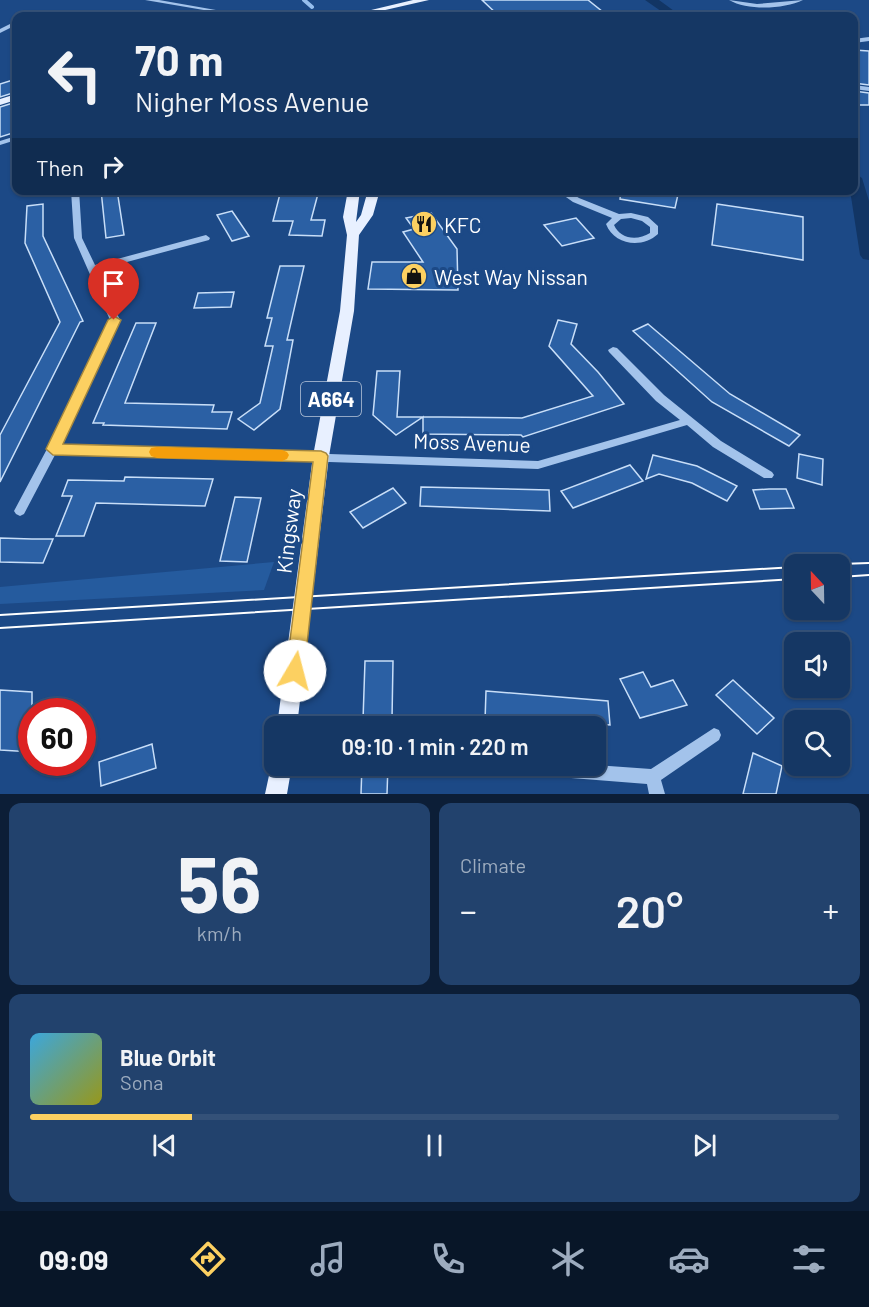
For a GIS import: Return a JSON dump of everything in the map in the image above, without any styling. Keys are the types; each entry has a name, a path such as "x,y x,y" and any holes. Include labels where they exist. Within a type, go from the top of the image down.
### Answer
{"main road":[{"path":"366,12 404,2 425,0"},
{"name":"Kingsway","path":"289,716 321,456 347,311 353,235 349,217 353,195"},
{"name":"Kingsway","path":"353,235 367,215 373,195"},
{"path":"276,794 279,776"}],"street":[{"path":"148,0 222,12"},
{"path":"732,0 739,4 762,7 800,0"},
{"path":"20,511 53,449 114,320 78,238 75,195"},
{"path":"568,195 618,218 631,215 645,219 654,226 654,234 638,241 617,236 610,228 610,224 618,218"},
{"path":"92,269 206,238"},
{"path":"613,350 660,398 688,421 717,444 768,475"},
{"name":"Moss Avenue","path":"53,449 321,456 538,465 688,421"},
{"path":"606,773 653,777 714,735"},
{"path":"653,777 657,794"}],"shaded area":[{"path":"274,562 264,590 0,604 0,587"}],"building":[{"path":"482,0 588,0 603,12 495,12"},
{"path":"858,50 869,51 869,85 858,84"},
{"path":"12,80 12,93 0,97 0,84"},
{"path":"858,92 869,93 869,105 858,105"},
{"path":"12,103 12,133 0,137 0,107"},
{"path":"102,195 118,195 124,235 106,238"},
{"path":"280,195 318,195 311,220 325,220 322,236 289,235 293,221 273,221"},
{"path":"620,195 678,195 675,208 620,199"},
{"path":"43,204 43,236 83,321 80,322 0,482 0,435 60,322 25,243 27,206"},
{"path":"717,204 803,217 803,260 712,245"},
{"path":"232,211 249,236 232,241 217,215"},
{"path":"431,213 457,249 458,290 368,289 372,262 423,262 403,232 414,229 406,218"},
{"path":"576,218 594,238 562,246 544,225"},
{"path":"280,266 304,266 287,340 293,340 280,409 254,430 238,419 260,403 273,346 265,346 272,318 267,318"},
{"path":"234,292 231,307 194,308 198,293"},
{"path":"558,320 577,324 571,344 624,404 523,437 521,435 423,434 423,417 522,418 593,396 549,346"},
{"path":"136,323 156,323 125,403 214,405 212,412 232,412 227,429 93,423"},
{"path":"648,324 730,394 800,435 789,446 712,402 633,331"},
{"path":"377,371 400,371 397,417 423,417 396,435 373,415"},
{"path":"799,454 823,459 822,485 797,478"},
{"path":"653,455 697,466 737,486 727,501 692,483 659,474 646,479"},
{"path":"630,465 643,481 573,508 561,491"},
{"path":"125,477 213,479 205,506 96,503 84,536 56,536 72,496 62,496 68,480 124,481"},
{"path":"421,487 549,490 550,511 420,506"},
{"path":"393,488 406,503 363,528 350,512"},
{"path":"786,489 794,508 760,509 753,490"},
{"path":"235,497 261,498 247,562 220,561"},
{"path":"0,538 53,539 43,563 0,562"},
{"path":"365,661 393,661 392,716 363,716"},
{"path":"643,672 651,687 673,680 687,705 640,718 620,679"},
{"path":"733,680 774,718 757,734 716,695"},
{"path":"0,690 32,692 32,698 18,698 18,751 0,750"},
{"path":"486,691 608,701 610,725 606,725 606,716 485,716"},
{"path":"152,744 156,768 101,786 99,762"},
{"path":"753,753 782,766 776,794 743,794"},
{"path":"362,776 388,776 387,794 361,794"}],"waterway":[{"path":"304,0 312,7"},
{"path":"651,0 669,12"},
{"path":"858,191 869,255"}],"tram line":[{"path":"850,564 869,563"},
{"path":"0,615 784,568"},
{"path":"850,576 869,575"},
{"path":"0,628 784,580"}],"slow traffic":[{"path":"157,452 282,455"}],"place":[{"name":"KFC","path":"424,224"},
{"name":"West Way Nissan","path":"414,276"}],"route":[{"path":"114,320 53,449 321,456 295,671"}]}
